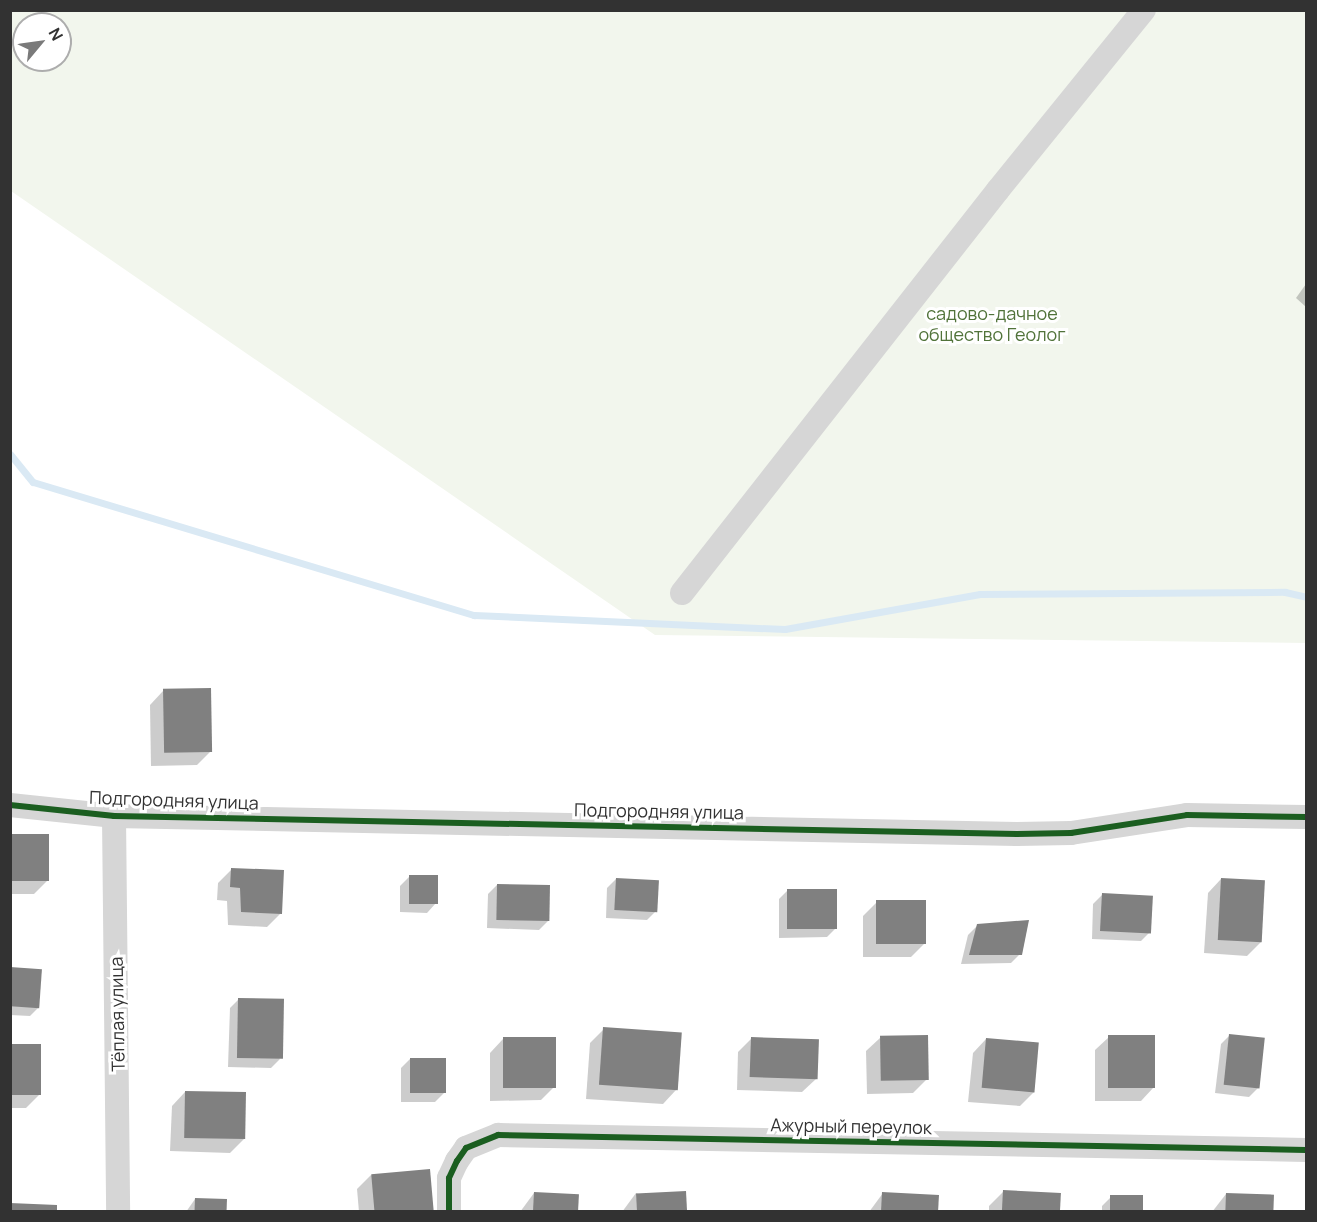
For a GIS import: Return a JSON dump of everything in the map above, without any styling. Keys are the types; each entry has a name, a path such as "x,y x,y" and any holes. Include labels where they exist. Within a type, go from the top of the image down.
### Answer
{"street":[{"path":"682,593 998,190 1144,10"},
{"name":"Подгородняя улица","path":"10,804 114,816 1017,834 1071,833 1187,815 1306,818"},
{"name":"Тёплая улица","path":"114,816 118,1212"},
{"name":"Ажурный переулок","path":"448,1212 449,1178 457,1161 473,1144 498,1135 1306,1150"}],"green space":[{"name":"садово-дачное общество Геолог","path":"11,11 1306,11 1306,643 655,635 11,191"}],"building":[{"path":"211,688 212,752 164,753 163,689"},
{"path":"10,834 49,834 49,881 10,881"},
{"path":"231,868 284,870 282,914 241,912 240,888 230,887"},
{"path":"409,875 438,875 438,904 409,904"},
{"path":"616,878 659,880 657,912 614,910"},
{"path":"1221,878 1265,880 1262,942 1218,940"},
{"path":"497,884 550,885 549,921 496,920"},
{"path":"787,889 837,889 837,929 787,929"},
{"path":"1102,893 1153,896 1151,934 1100,931"},
{"path":"876,900 926,900 926,944 876,944"},
{"path":"1029,920 1022,955 969,955 977,924"},
{"path":"10,967 42,969 39,1008 10,1006"},
{"path":"238,998 284,999 283,1059 237,1058"},
{"path":"603,1027 682,1033 678,1090 599,1085"},
{"path":"1229,1034 1265,1038 1259,1088 1224,1085"},
{"path":"928,1035 929,1080 881,1081 880,1036"},
{"path":"1108,1035 1155,1035 1155,1088 1108,1088"},
{"path":"503,1037 556,1037 556,1088 503,1088"},
{"path":"751,1037 819,1039 818,1079 750,1077"},
{"path":"986,1038 1039,1043 1034,1092 982,1088"},
{"path":"10,1044 41,1044 41,1095 10,1095"},
{"path":"410,1058 446,1058 446,1093 410,1093"},
{"path":"185,1091 246,1092 245,1139 184,1138"},
{"path":"430,1169 434,1212 375,1212 371,1174"},
{"path":"1003,1190 1061,1193 1060,1212 1002,1212"},
{"path":"686,1191 687,1212 637,1212 636,1194"},
{"path":"534,1192 579,1194 578,1212 533,1212"},
{"path":"882,1192 939,1195 938,1212 881,1212"},
{"path":"1226,1193 1274,1195 1273,1212 1225,1212"},
{"path":"1110,1195 1143,1195 1143,1212 1110,1212"},
{"path":"195,1198 227,1199 227,1212 195,1212"},
{"path":"10,1203 57,1205 57,1212 10,1212"}],"waterway":[{"path":"10,454 33,482 474,615 785,629 980,594 1285,592 1306,597"}],"cycle path":[{"path":"10,805 114,816 1017,834 1071,833 1187,815 1306,817"},
{"path":"449,1212 449,1178 457,1161 466,1148 498,1135 1306,1150"}]}
